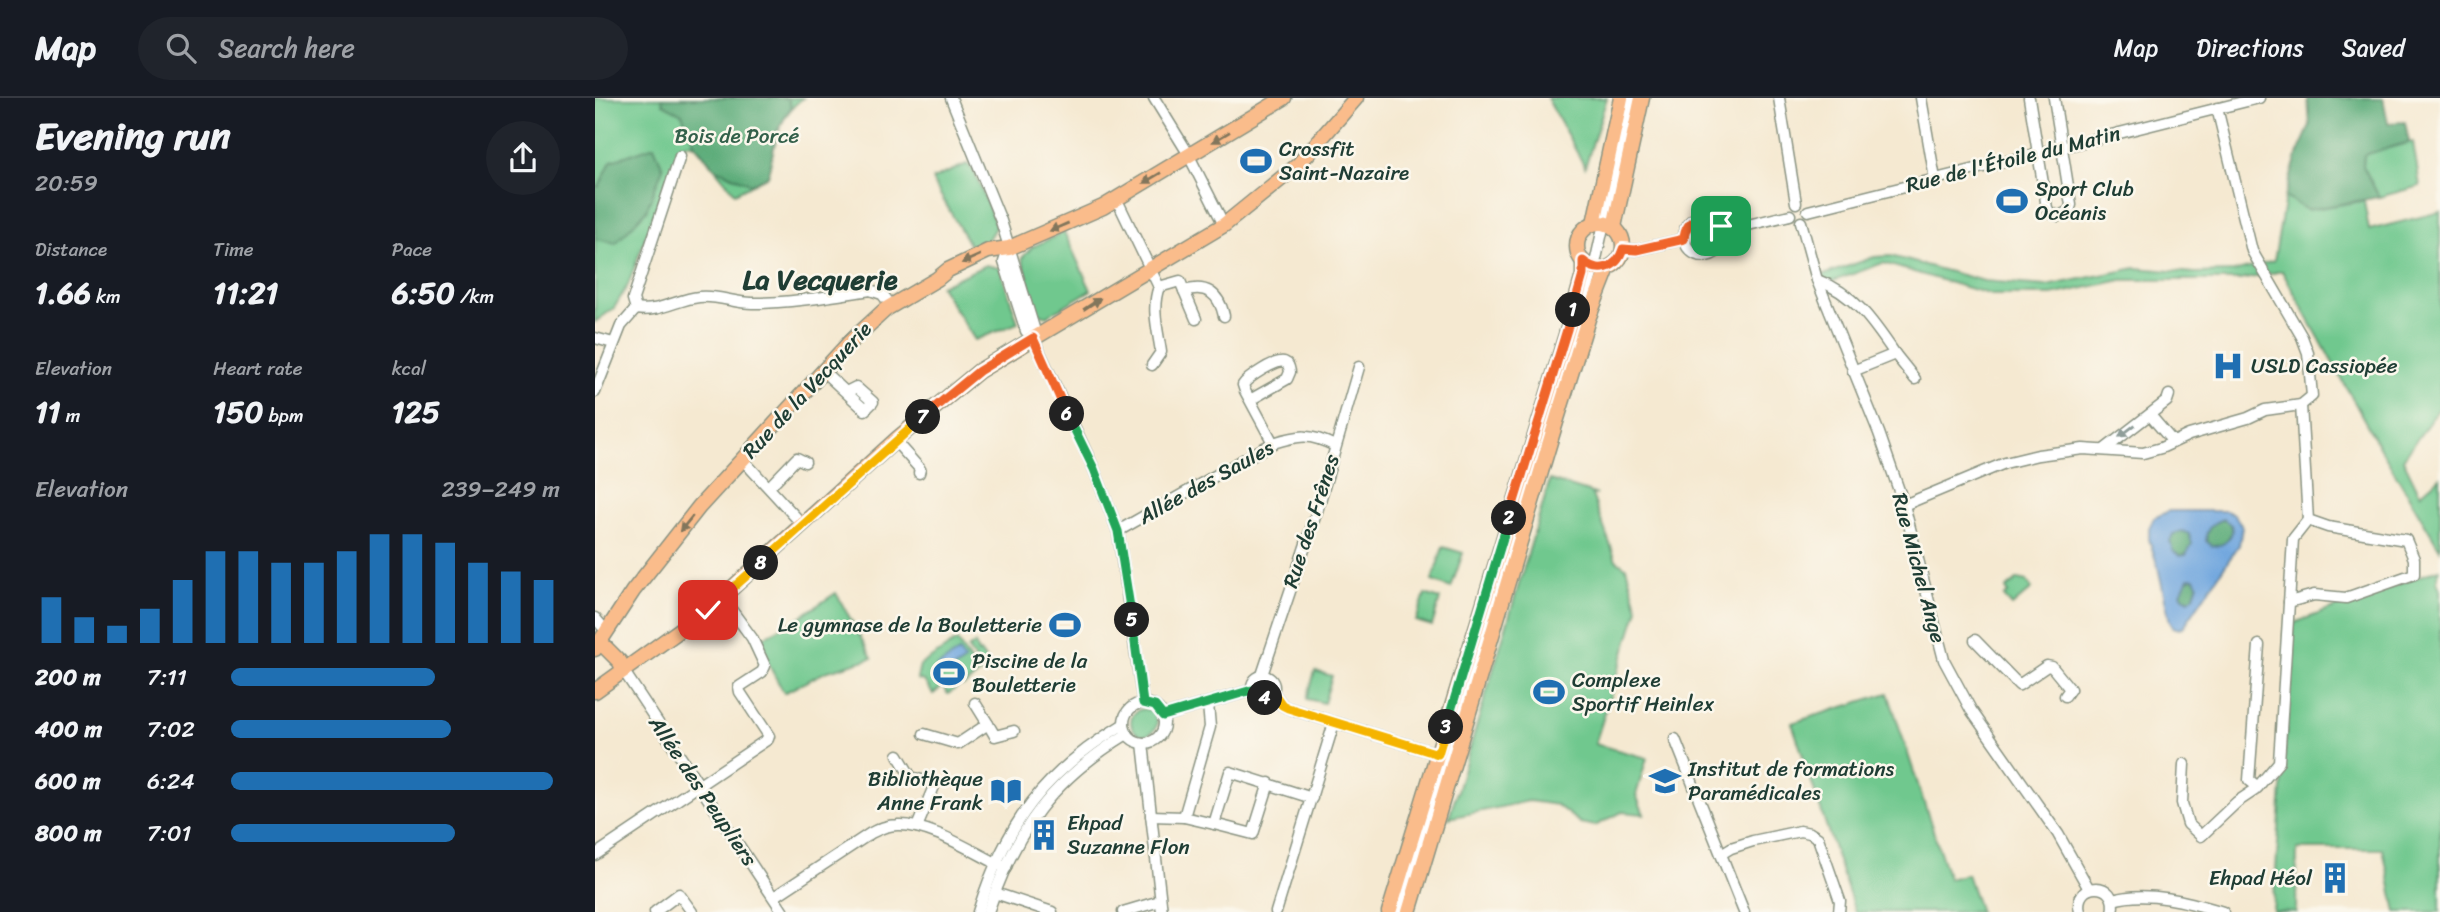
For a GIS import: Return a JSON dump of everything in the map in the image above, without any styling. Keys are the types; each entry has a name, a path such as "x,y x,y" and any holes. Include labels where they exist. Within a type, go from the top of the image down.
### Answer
{"main road":[{"name":"Rue de la Vecquerie","path":"601,641 633,591 683,526 823,371 860,332 891,305 948,270 988,251 1009,248 1117,200 1285,98"},
{"path":"595,691 708,610 895,441 979,371 1224,225 1298,165 1356,98"},
{"path":"1605,219 1621,98"},
{"path":"1409,912 1597,293 1595,266 1577,252 1577,240 1583,230 1605,219 1642,98"},
{"path":"1389,912 1583,275 1595,266 1618,261 1623,249 1622,237 1605,219"},
{"path":"601,641 620,662 623,670"}],"street":[{"path":"951,98 1001,221 1009,248 1004,262 1026,331 1033,338 1094,469 1118,531 1143,703"},
{"path":"1154,98 1189,156 1224,225"},
{"path":"1399,912 1595,266 1632,98"},
{"path":"1779,98 1796,203"},
{"path":"1920,98 1935,179"},
{"path":"2029,98 2047,208 2054,215 2064,215 2071,205 2054,98"},
{"name":"Rue de l'Étoile du Matin","path":"1808,211 2259,98"},
{"path":"1904,505 2014,461 2083,449 2143,453 2265,410 2301,405 2312,396 2308,353 2302,337 2252,251 2217,108"},
{"path":"636,309 633,299 680,156"},
{"path":"1117,200 1159,287 1155,313 1161,352 1152,365"},
{"path":"1796,203 1805,205 1808,211 1801,222 1795,221 1790,215 1791,207 1796,203"},
{"path":"1723,231 1790,215"},
{"path":"1700,217 1717,221 1724,237 1721,247 1712,255 1706,256 1694,254 1684,239 1686,227 1700,217"},
{"name":"Rue Michel Ange","path":"1801,222 1817,280 1879,433 1904,505 1915,541 1937,640 1948,668 1971,710 2058,834 2089,889"},
{"path":"1623,249 1636,250 1684,239"},
{"path":"1817,280 1840,291 1864,311 1916,379"},
{"path":"1159,287 1180,281 1196,319"},
{"path":"1184,291 1206,288 1222,305 1224,316"},
{"path":"636,309 645,311 696,297 721,297 738,303 789,302 870,290 882,294 891,305"},
{"path":"595,393 621,326 636,309"},
{"path":"595,338 613,344"},
{"path":"1853,371 1895,354"},
{"name":"Rue des Frênes","path":"1262,675 1318,508 1359,367"},
{"path":"823,371 846,392"},
{"path":"2105,449 2167,401 2169,395"},
{"path":"1250,400 1273,443"},
{"path":"2184,764 2182,803 2188,824 2201,836 2237,802 2258,787 2279,762 2293,539 2308,520 2301,405"},
{"path":"2150,415 2173,442"},
{"name":"Allée des Saules","path":"1118,531 1273,443 1300,435 1335,446"},
{"path":"895,441 920,469 919,473"},
{"path":"769,487 797,458 806,462"},
{"path":"742,459 803,525"},
{"path":"2289,602 2314,595 2346,598 2414,573 2414,559 2406,540 2328,527 2308,520"},
{"path":"595,855 765,742 769,736 739,687 761,672 765,666 752,638 722,597"},
{"path":"595,618 601,641"},
{"path":"1975,640 2018,685 2047,666 2052,667 2070,689 2064,696"},
{"path":"2258,787 2249,780 2259,645"},
{"name":"Allée des Peupliers","path":"623,670 783,912"},
{"path":"1273,692 1262,698 1256,695 1252,690 1253,682 1262,675 1269,677 1273,681 1273,692 1282,705 1438,754"},
{"path":"1163,716 1252,690"},
{"path":"975,703 995,736 1014,731"},
{"path":"978,912 1002,866 1045,799 1125,729 1127,712 1143,703 1155,706 1163,716 1160,735 1155,740 1137,742 1125,729"},
{"path":"1184,817 1210,727 1208,704"},
{"path":"1276,912 1334,723"},
{"path":"924,734 958,744 988,724"},
{"path":"1675,739 1744,912"},
{"path":"1123,912 1161,906 1143,743"},
{"path":"898,755 911,777 935,784 917,827"},
{"path":"1214,824 1230,772 1312,797"},
{"path":"1151,816 1184,817 1253,834 1269,783"},
{"path":"774,897 871,833 899,824 917,827 1002,866"},
{"path":"1721,854 1753,841 1800,831 1810,833 1818,838 1840,901 1839,912"},
{"path":"988,912 1002,866"},
{"path":"2067,912 2079,911 2079,900 2089,889 2102,889 2109,894 2113,906 2124,897 2137,897 2183,901 2223,912"},
{"path":"995,893 1052,912"},
{"path":"655,912 679,894 692,912"}],"green space":[{"path":"595,98 803,98 782,123 768,176 735,193 695,145 687,143 673,162 628,285 614,308 595,322"},
{"name":"Bois de Porcé","path":"662,98 788,98 791,107 777,131 768,176 751,184 716,169 695,145 682,114 663,104"},
{"path":"1547,98 1607,98 1585,167"},
{"path":"2308,98 2383,98 2388,123 2405,122 2409,142 2364,155 2363,166 2379,197 2307,210 2285,197 2297,155 2310,126"},
{"path":"2413,142 2420,186 2379,197 2363,166 2364,154"},
{"name":"Bois de Porcé","path":"654,146 663,168 646,211 616,243 595,239 595,185 599,187 611,161"},
{"path":"967,164 974,171 996,226 984,246 973,251 933,182 933,179"},
{"path":"2285,197 2307,210 2364,201 2369,230 2440,212 2440,407 2403,459 2420,494 2440,477 2440,549 2377,443 2282,271 2241,280 2122,280 2052,295 1992,295 1883,263 1823,285 1821,276 1874,257 1891,256 1984,281 2046,286 2136,268 2195,273 2234,272 2274,261"},
{"path":"1064,232 1091,290 1047,316 1037,313 1022,258 1032,247"},
{"path":"986,265 1000,268 1018,323 975,340 940,286"},
{"name":"Complexe Sportif Heinlex","path":"1550,480 1595,494 1592,495 1616,560 1626,567 1638,609 1595,744 1647,758 1636,795 1644,814 1622,812 1595,826 1580,823 1557,805 1529,801 1449,818"},
{"path":"2221,520 2229,521 2233,531 2224,544 2212,546 2208,543 2207,532"},
{"path":"2181,531 2189,535 2193,543 2189,551 2181,555 2173,551 2169,543 2173,535"},
{"path":"1443,547 1463,553 1451,588 1432,581"},
{"path":"2439,569 2440,912 2396,912 2383,849 2297,849 2296,912 2273,911 2294,623"},
{"path":"2193,578 2198,582 2193,598 2187,599 2181,591 2185,581"},
{"path":"2018,579 2027,581 2032,589 2012,606 2004,597 2008,593 2006,589"},
{"path":"836,593 872,658 825,672 784,693 756,641 794,621"},
{"path":"1425,594 1440,599 1432,626 1416,621"},
{"name":"Piscine de la Bouletterie","path":"957,641 972,664 976,661 968,649 975,644 978,653 980,652 990,666 948,694 941,685 933,694 924,681 917,679 920,665"},
{"path":"1315,671 1332,676 1324,703 1307,699"},
{"path":"1888,693 1949,879 1967,874 1980,912 1855,912 1792,723"},
{"path":"1144,709 1153,713 1157,722 1153,731 1144,735 1135,731 1131,722 1135,713"}],"water":[{"path":"2169,511 2226,511 2235,515 2242,527 2239,545 2184,626 2179,629 2173,627 2170,622 2149,539 2149,528 2154,518","holes":["2223,519 2232,525 2230,537 2224,543 2212,546 2206,541 2208,530","2182,531 2189,534 2192,544 2186,555 2180,556 2173,551 2170,541 2173,534","2188,578 2195,578 2198,584 2194,596 2189,600 2181,593"]},
{"path":"959,652 965,661 943,676 937,667"}],"place":[{"name":"Crossfit Saint-Nazaire","path":"1256,161"},
{"name":"Sport Club Océanis","path":"2012,201"},
{"name":"USLD Cassiopée","path":"2228,366"},
{"name":"Le gymnase de la Bouletterie","path":"1065,625"},
{"name":"Piscine de la Bouletterie","path":"949,673"},
{"name":"Complexe Sportif Heinlex","path":"1549,692"},
{"name":"Institut de formations Paramédicales","path":"1665,781"},
{"name":"Bibliothèque Anne Frank","path":"1006,791"},
{"name":"Ehpad Suzanne Flon","path":"1044,835"},
{"name":"Ehpad Héol","path":"2335,878"}],"district":[{"name":"La Vecquerie","path":"820,279"}],"route":[{"path":"708,610 898,438 979,371 1033,338 1094,469 1118,531 1143,703 1155,706 1163,716 1252,690 1262,698 1273,692 1282,705 1288,708 1438,754 1581,283 1583,261 1594,268 1608,268 1618,261 1623,249 1636,250 1684,239 1686,227 1700,217 1712,218 1721,226"}]}
